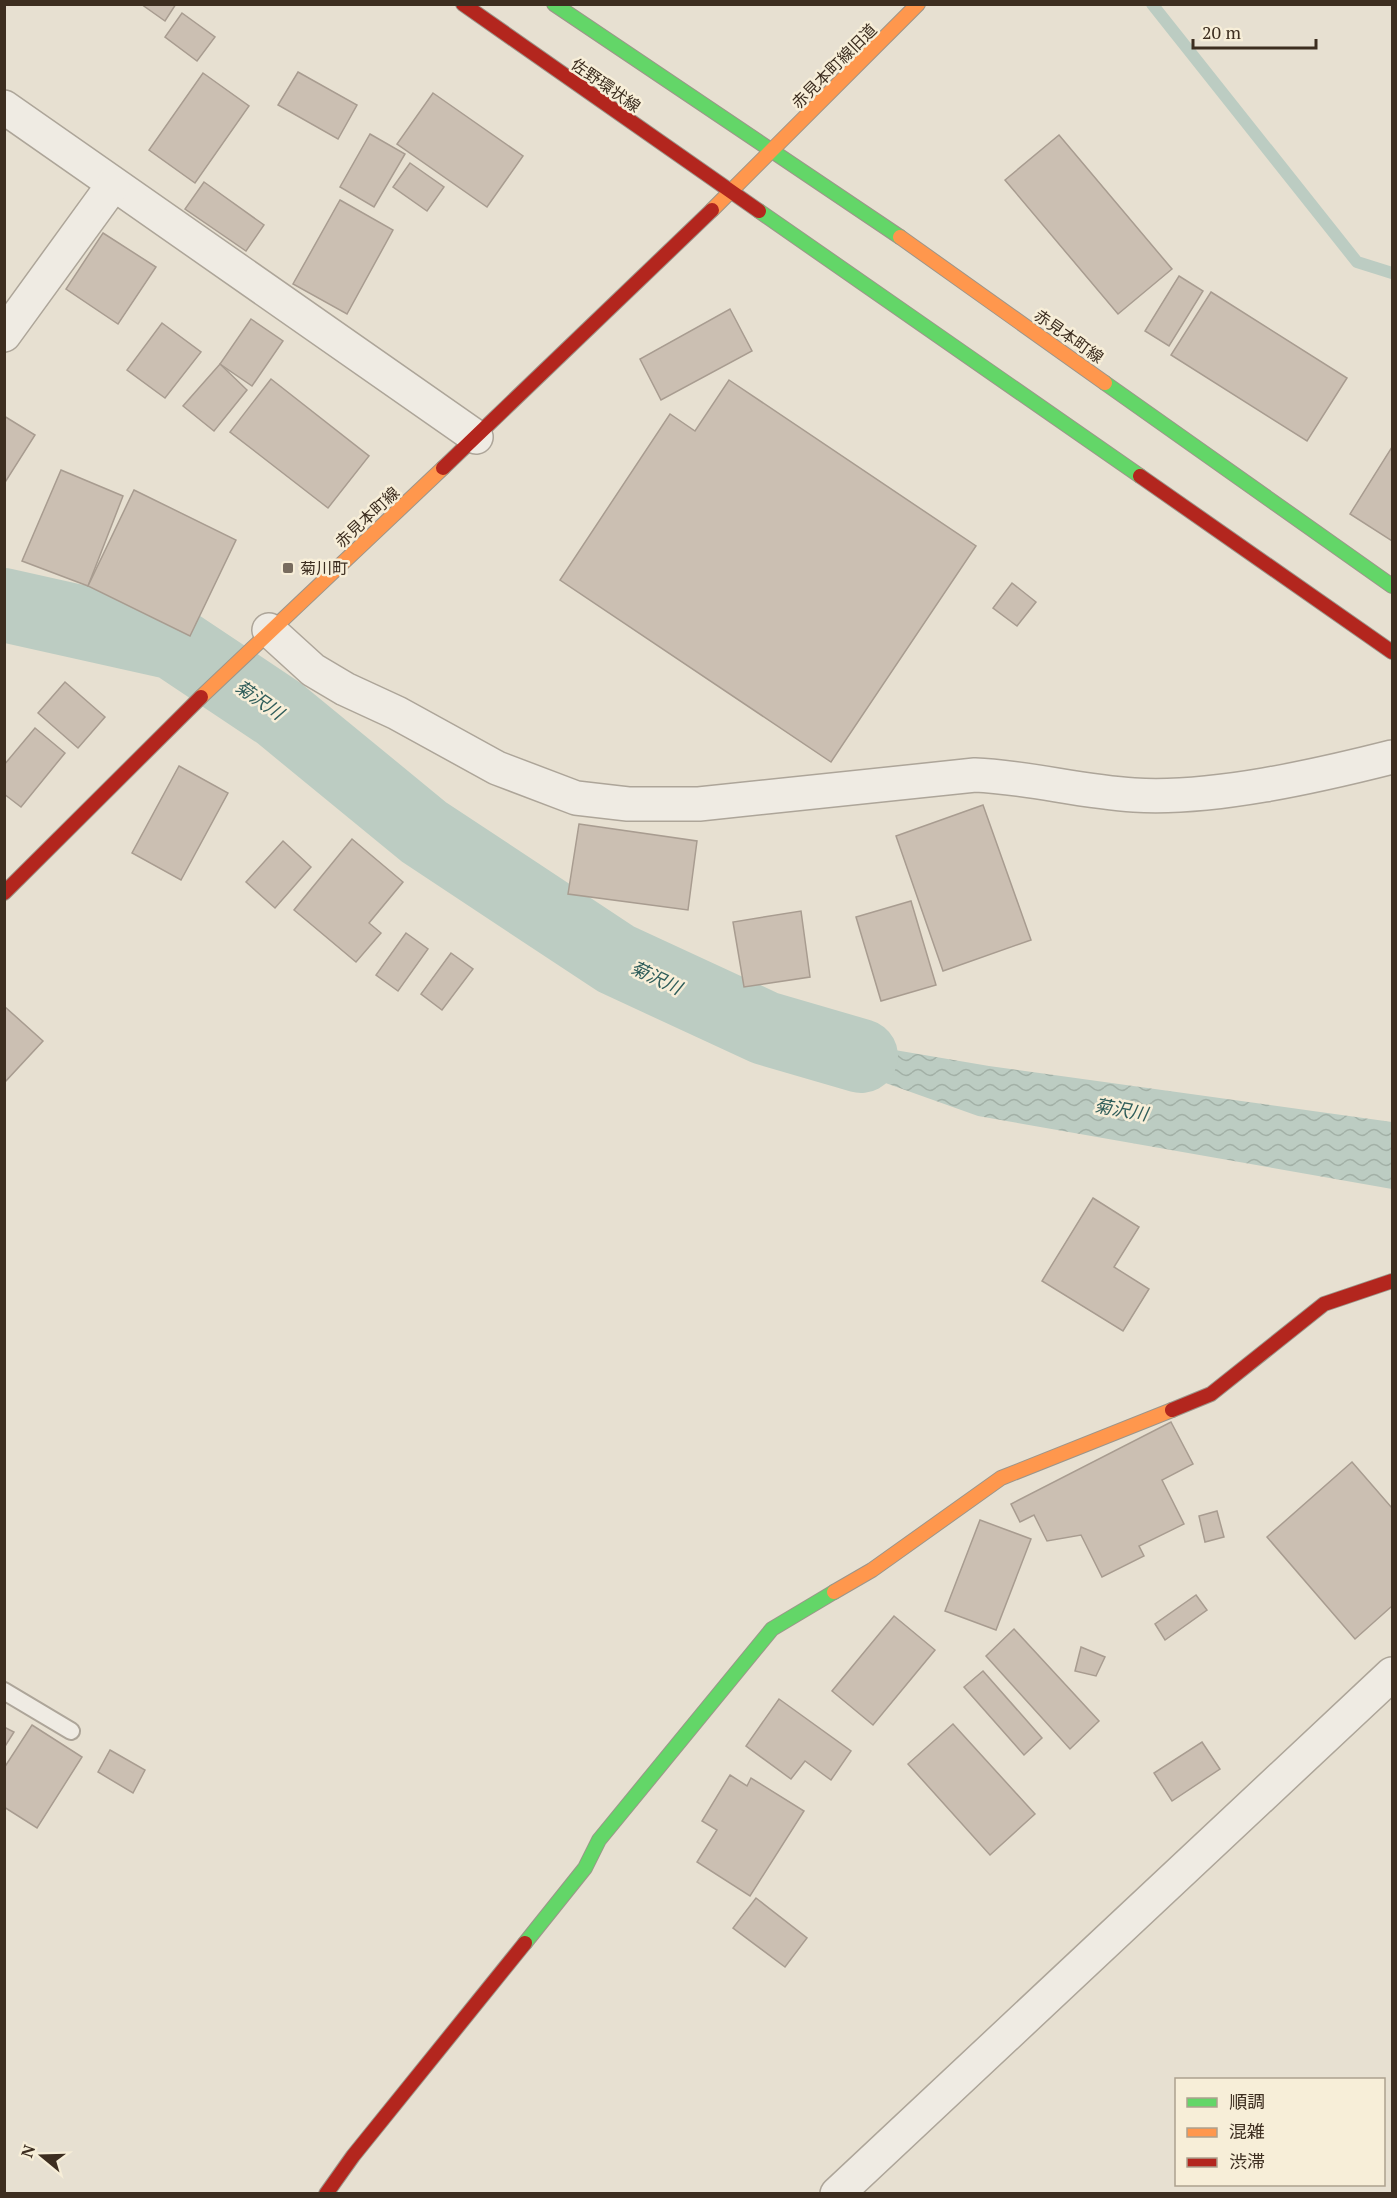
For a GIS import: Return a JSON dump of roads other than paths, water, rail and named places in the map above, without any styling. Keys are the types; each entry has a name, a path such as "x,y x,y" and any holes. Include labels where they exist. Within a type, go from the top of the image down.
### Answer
{"main road":[{"name":"佐野環状線","path":"463,4 730,193"},
{"path":"554,4 773,152"},
{"name":"赤見本町線旧道","path":"773,152 918,4"},
{"name":"赤見本町線","path":"4,893 258,640 476,437 773,152 892,232 1392,586"},
{"path":"730,193 1392,652"},
{"path":"326,2193 353,2156 585,1868 598,1840 772,1629 872,1570 1001,1478 1072,1452 1211,1394 1324,1304 1392,1281"}],"street":[{"path":"4,107 476,437"},
{"path":"4,335 113,185"},
{"path":"258,640 497,768 576,798 628,804 699,804 975,775 1005,776 1088,791 1169,795 1257,784 1344,769 1392,757"},
{"path":"837,2193 1392,1674"}],"lane":[{"path":"4,1691 71,1731"}],"water":[{"path":"765,1028 989,1066 1392,1122 1392,1189 978,1116 849,1070"}],"waterway":[{"path":"1152,4 1357,262 1392,273"},
{"name":"菊沢川","path":"4,605 174,643 279,713 424,832 616,959 765,1028 861,1056"}],"place":[{"name":"菊川町","path":"288,568"}]}
